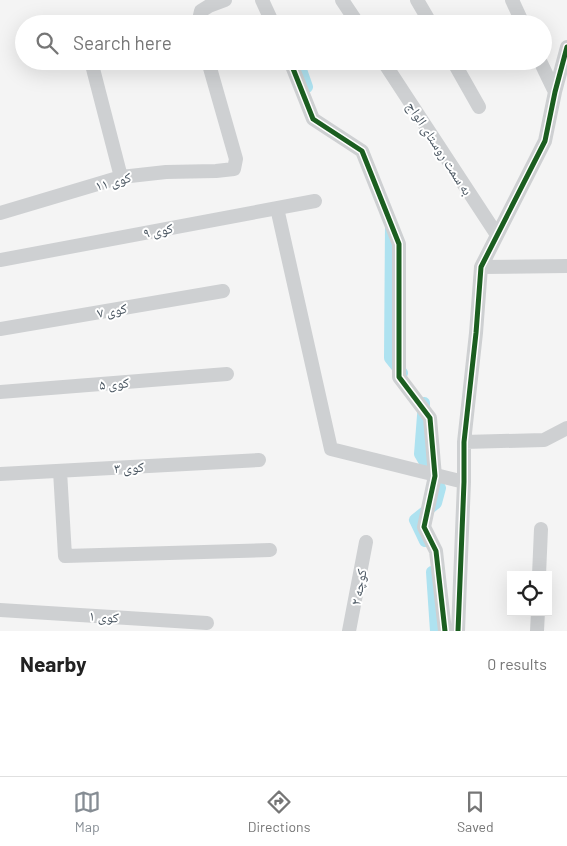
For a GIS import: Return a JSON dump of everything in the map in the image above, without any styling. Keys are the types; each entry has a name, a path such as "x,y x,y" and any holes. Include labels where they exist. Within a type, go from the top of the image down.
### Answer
{"street":[{"path":"200,15 201,11 209,6 225,0"},
{"path":"262,0 269,15"},
{"path":"342,0 352,15"},
{"path":"417,0 426,15"},
{"path":"512,0 519,15"},
{"path":"458,631 464,442 481,267 546,141 561,91 567,47"},
{"path":"93,70 120,177"},
{"name":"کوی ۱۱","path":"0,213 120,177 166,172 230,171 234,169 236,158 211,70"},
{"path":"294,70 313,119 362,151 400,244 399,377 430,418 435,476 424,527 436,551 445,631"},
{"name":"به سمت روستای الواج","path":"388,70 497,235"},
{"path":"458,70 479,107"},
{"path":"546,70 561,91"},
{"name":"کوی ۹","path":"0,260 315,201"},
{"path":"277,208 331,449 464,482"},
{"path":"481,267 567,266"},
{"name":"کوی ۷","path":"0,329 224,290"},
{"name":"کوی ۵","path":"0,392 228,374"},
{"path":"464,442 544,440 567,428"},
{"name":"کوی ۳","path":"0,474 259,460"},
{"path":"60,471 65,556 270,550"},
{"path":"539,571 541,529"},
{"name":"کوچه ۲","path":"349,631 366,542"},
{"name":"کوی ۱","path":"0,610 207,623"},
{"path":"537,631 538,616"}],"waterway":[{"path":"301,70 307,87"},
{"path":"391,225 390,358 402,373"},
{"path":"424,403 420,454 440,488 436,503 415,520 425,541"},
{"path":"432,572 436,631"}],"cycle path":[{"path":"458,631 464,442 481,267 545,141 567,47"},
{"path":"294,70 313,119 362,151 399,244 399,377 430,418 435,476 424,527 436,551 445,631"}]}
